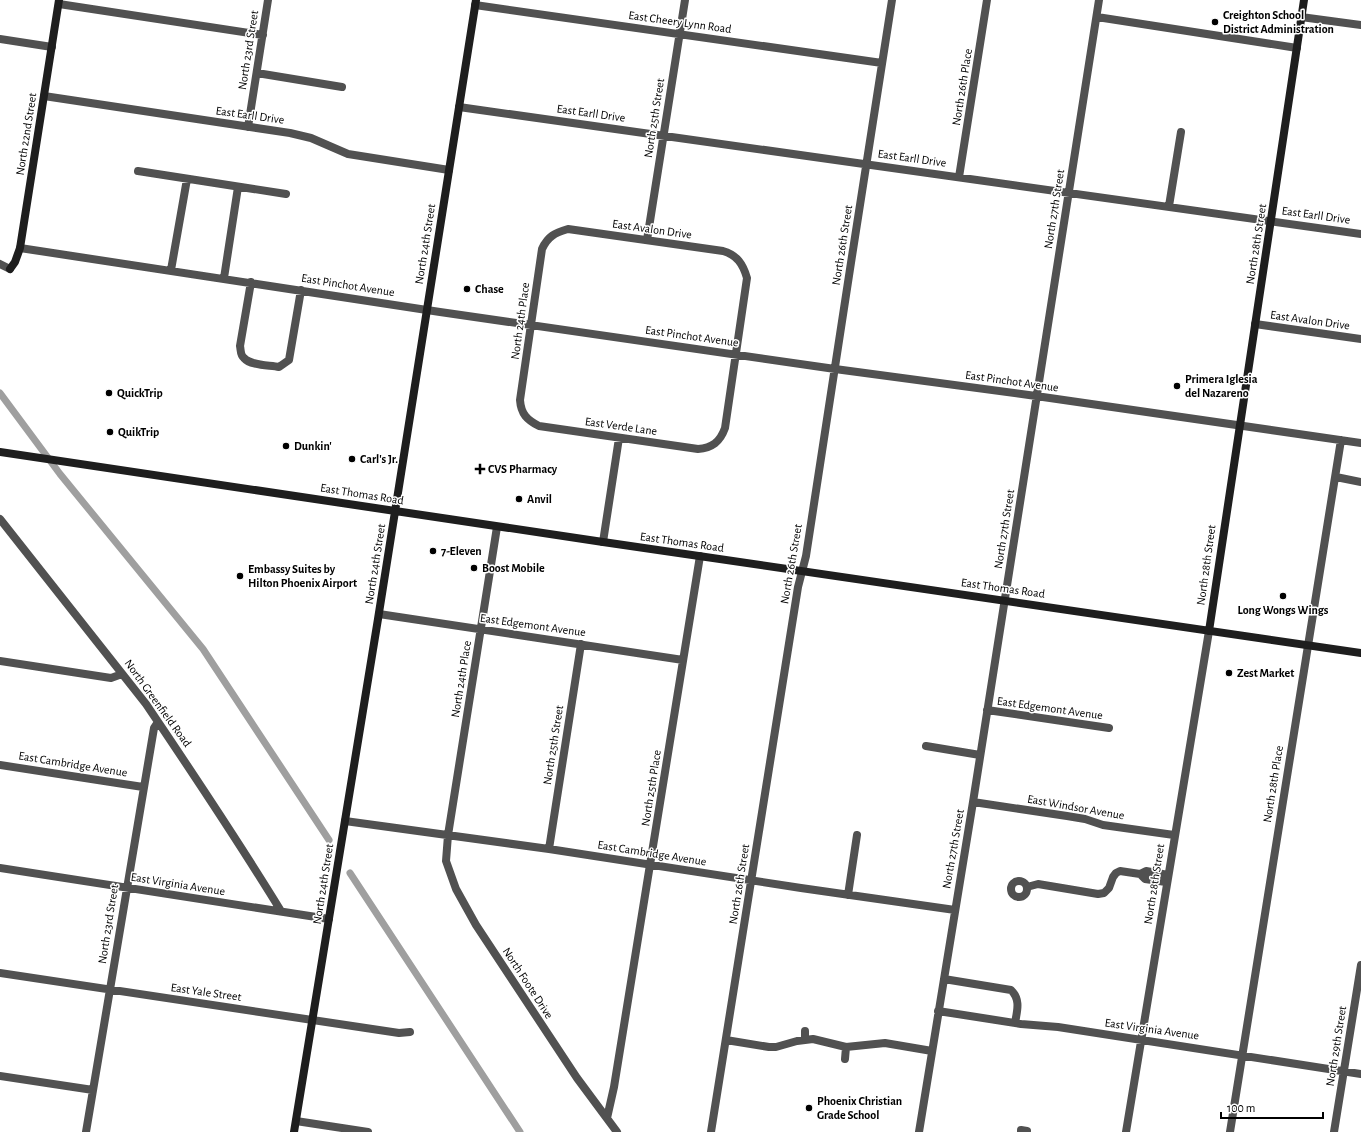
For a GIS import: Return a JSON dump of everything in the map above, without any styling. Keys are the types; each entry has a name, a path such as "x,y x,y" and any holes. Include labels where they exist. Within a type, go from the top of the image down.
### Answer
{"main road":[{"name":"North 28th Street","path":"1209,631 1304,0"},
{"name":"North 22nd Street","path":"10,269 15,262 20,248 59,2"},
{"name":"North 24th Street","path":"294,1132 379,614 475,2"},
{"name":"East Thomas Road","path":"0,452 395,512 1361,652"}],"street":[{"name":"North 23rd Street","path":"248,127 268,0"},
{"name":"North 25th Street","path":"647,240 685,0"},
{"name":"North 26th Street","path":"711,1132 798,587 807,549 892,0"},
{"name":"North 26th Place","path":"959,177 987,0"},
{"name":"North 27th Street","path":"919,1132 973,802 1036,396 1100,0"},
{"path":"59,2 263,35"},
{"name":"East Cheery Lynn Road","path":"475,2 679,34 882,63"},
{"path":"1097,17 1297,48"},
{"path":"1301,17 1361,25"},
{"path":"0,39 52,47"},
{"path":"257,73 342,87"},
{"name":"East Earll Drive","path":"44,96 303,136 337,150 357,156 449,170"},
{"name":"East Earll Drive","path":"459,107 1361,234"},
{"path":"1169,206 1180,132"},
{"path":"138,171 286,194"},
{"path":"171,270 186,179"},
{"path":"224,278 238,187"},
{"name":"East Avalon Drive","path":"556,232 568,229 730,253 742,263 747,278 735,354"},
{"name":"North 24th Place","path":"525,416 520,408 520,400 542,249 550,237 556,232"},
{"name":"East Pinchot Avenue","path":"20,248 427,310 1361,443"},
{"path":"0,264 10,269"},
{"path":"251,282 240,346 241,354 244,359 252,363 279,367 289,360 301,290"},
{"name":"East Avalon Drive","path":"1255,324 1361,339"},
{"name":"East Verde Lane","path":"525,416 539,426 698,449 704,448 716,443 721,437 725,428 735,354"},
{"path":"603,542 619,438"},
{"name":"North 28th Place","path":"1230,1132 1341,440"},
{"path":"1336,477 1361,482"},
{"name":"North Greenfield Road","path":"0,519 158,722 281,911"},
{"name":"North 24th Place","path":"448,835 498,527"},
{"name":"North 25th Place","path":"607,1118 614,1087 651,864 700,556"},
{"name":"East Edgemont Avenue","path":"379,614 683,660"},
{"name":"North 28th Street","path":"1126,1132 1209,631"},
{"name":"North 25th Street","path":"549,849 581,644"},
{"path":"0,661 111,678 122,674"},
{"name":"East Edgemont Avenue","path":"987,710 1109,728"},
{"name":"North 23rd Street","path":"86,1132 143,787 154,728 158,722"},
{"path":"926,746 980,755"},
{"name":"East Cambridge Avenue","path":"0,765 143,787"},
{"name":"East Windsor Avenue","path":"973,802 1085,819 1103,825 1174,836"},
{"name":"East Cambridge Avenue","path":"345,821 549,849 955,910"},
{"name":"North Foote Drive","path":"448,835 446,861 456,890 473,919 577,1078 617,1132"},
{"path":"848,895 857,835"},
{"name":"East Virginia Avenue","path":"0,868 329,918"},
{"path":"1026,887 1038,884 1098,894 1104,893 1109,888 1113,877 1120,871 1140,874 1146,871 1167,879"},
{"name":"North 29th Street","path":"1334,1132 1361,965"},
{"name":"East Yale Street","path":"0,973 399,1033 410,1032"},
{"path":"944,979 1011,990 1016,996 1018,1005 1015,1023"},
{"name":"East Virginia Avenue","path":"938,1011 1015,1023 1058,1027 1361,1074"},
{"path":"805,1031 806,1040"},
{"path":"726,1040 776,1047 806,1040 813,1040 846,1047 885,1043 932,1051"},
{"path":"845,1059 846,1047"},
{"path":"0,1076 93,1090"},
{"path":"296,1121 368,1132"}],"waterway":[{"path":"0,393 60,474 203,649 329,840"},
{"path":"350,873 520,1132"}],"place":[{"name":"Creighton School District Administration","path":"1215,22"},
{"name":"Chase","path":"467,289"},
{"name":"Primera Iglesia del Nazareno","path":"1177,386"},
{"name":"QuickTrip","path":"109,393"},
{"name":"QuikTrip","path":"110,432"},
{"name":"Dunkin'","path":"286,446"},
{"name":"Carl's Jr.","path":"352,459"},
{"name":"CVS Pharmacy","path":"480,469"},
{"name":"Anvil","path":"519,499"},
{"name":"7-Eleven","path":"433,551"},
{"name":"Boost Mobile","path":"474,568"},
{"name":"Embassy Suites by Hilton Phoenix Airport","path":"240,576"},
{"name":"Long Wongs Wings","path":"1283,596"},
{"name":"Zest Market","path":"1229,673"},
{"name":"Phoenix Christian Grade School","path":"809,1108"}]}
